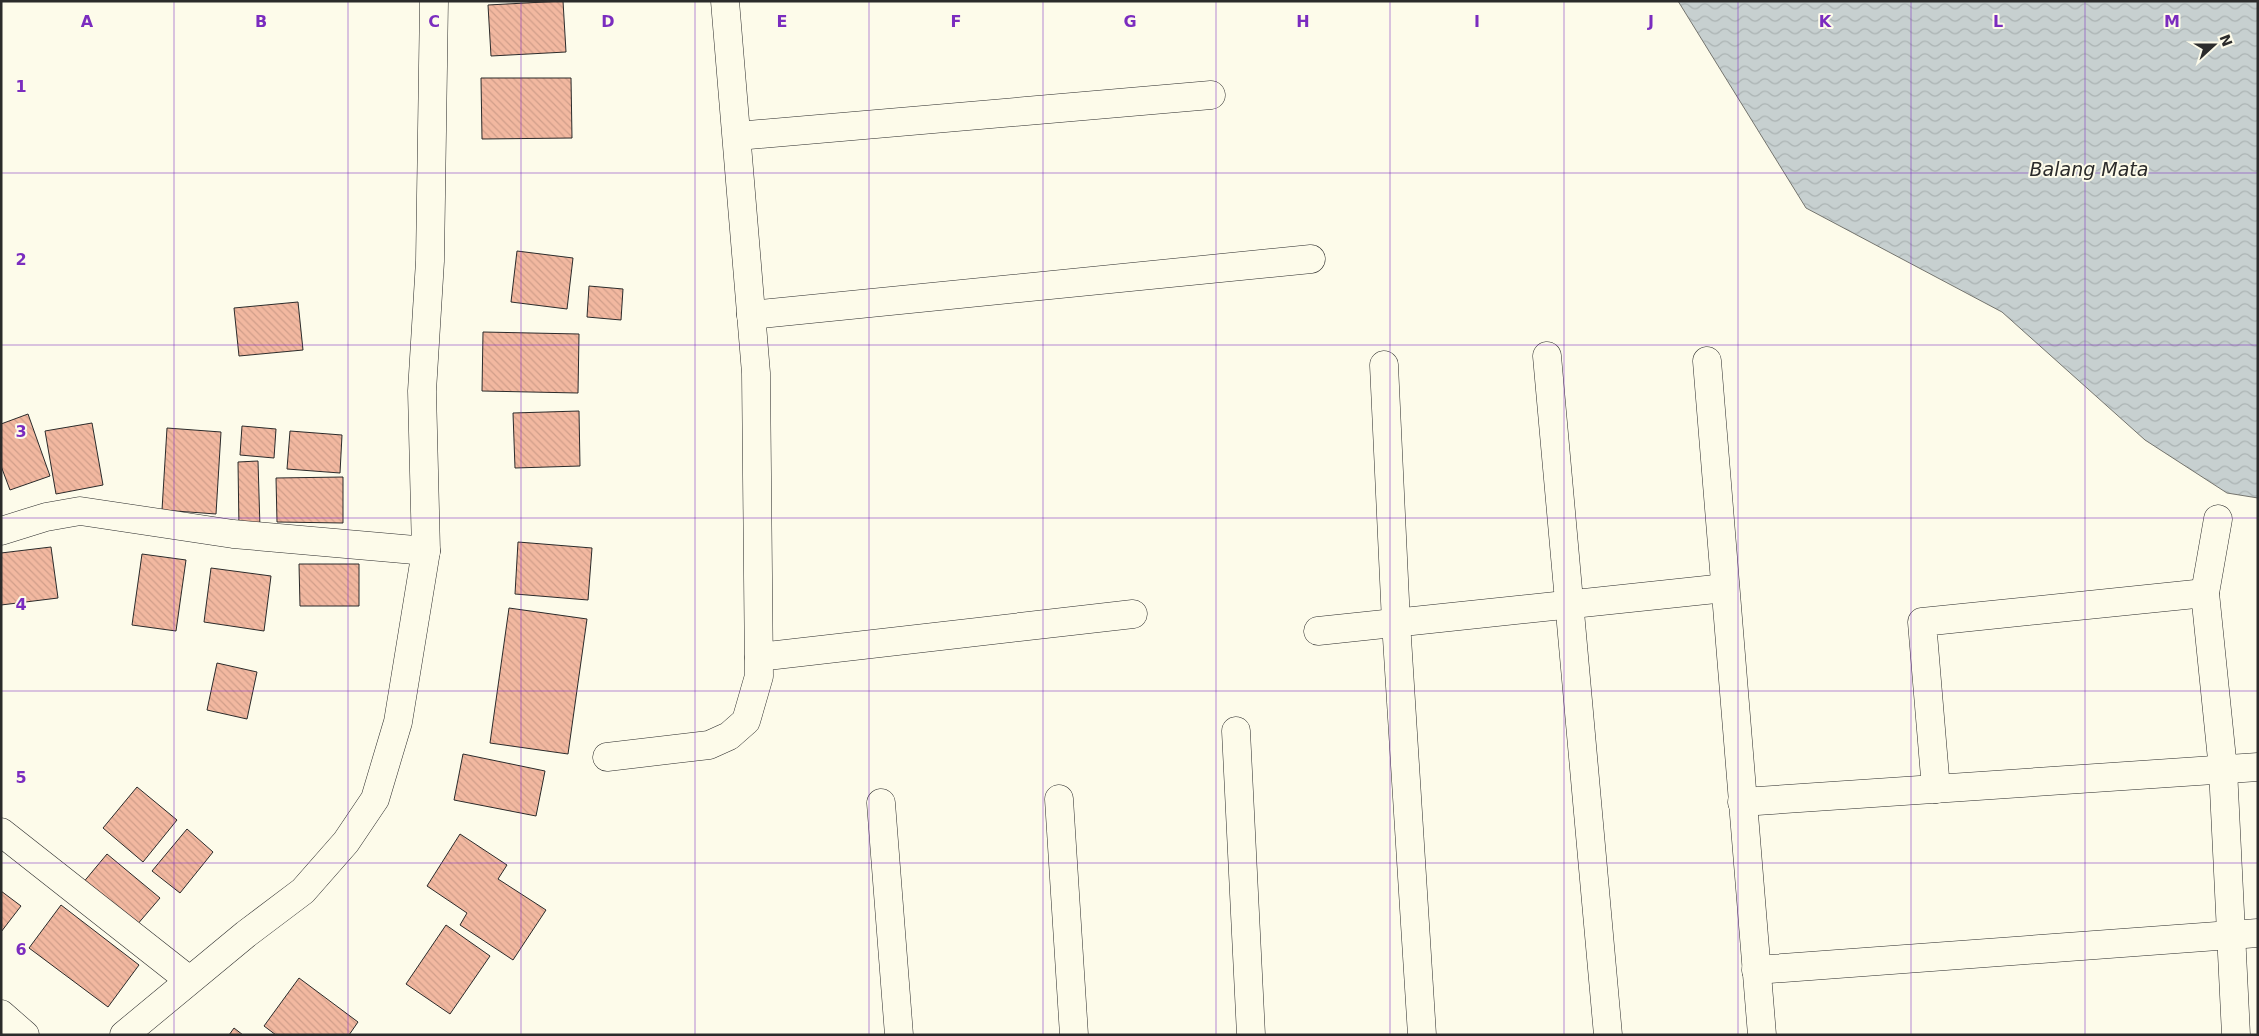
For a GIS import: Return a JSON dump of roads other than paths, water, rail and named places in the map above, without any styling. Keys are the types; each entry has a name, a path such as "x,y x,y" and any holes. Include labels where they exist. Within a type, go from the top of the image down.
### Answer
{"street":[{"path":"124,1035 189,980 303,891 346,842 375,799 398,722 426,552 422,391 430,261 434,1"},
{"path":"607,757 709,745 729,736 746,722 759,676 756,373 725,1"},
{"path":"737,136 1211,95"},
{"path":"751,315 1311,259"},
{"path":"1547,356 1608,1035"},
{"path":"1707,361 1762,1035"},
{"path":"1384,365 1396,622 1422,1035"},
{"path":"1,531 46,517 80,511 233,534 426,552"},
{"path":"2218,519 2205,593 2223,769 2245,934 2236,1035"},
{"path":"1318,631 1725,588"},
{"path":"1936,789 1922,622 2205,593"},
{"path":"759,657 1134,614"},
{"path":"1236,732 1251,1035"},
{"path":"1742,802 2258,766"},
{"path":"1059,799 1074,1035"},
{"path":"882,803 899,1035"},
{"path":"1,832 189,980"},
{"path":"1756,970 2245,934"},
{"path":"1,1014 25,1035"}],"water":[{"name":"Balang Mata","path":"1678,1 2258,1 2258,498 2227,493 2145,440 2002,312 1806,208"}]}
